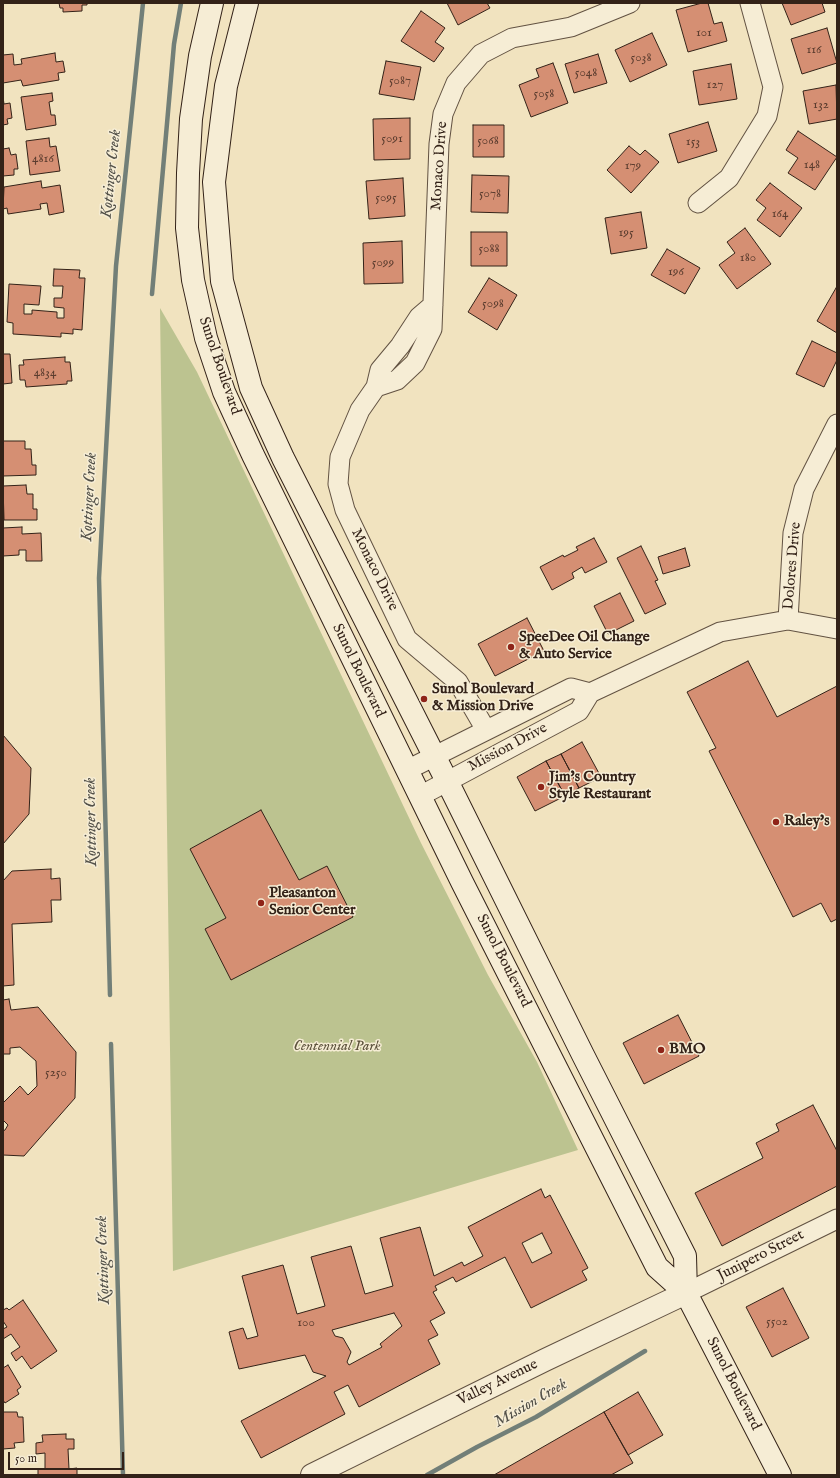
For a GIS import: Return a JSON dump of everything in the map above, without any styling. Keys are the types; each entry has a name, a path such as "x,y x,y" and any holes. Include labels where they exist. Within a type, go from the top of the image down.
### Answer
{"main road":[{"name":"Sunol Boulevard","path":"212,3 200,56 191,120 187,228 192,273 206,338 224,392 253,455 407,770 657,1267 686,1293 780,1475"},
{"name":"Sunol Boulevard","path":"247,3 226,86 214,182 222,281 251,388 283,458 685,1256 686,1293"},
{"name":"Valley Avenue","path":"312,1475 545,1360 686,1293"}],"street":[{"name":"Monaco Drive","path":"486,730 458,682 407,639 345,510 338,484 340,457 360,410 376,387 380,370 400,346 419,317 433,306 439,144 443,114 456,83 481,54 512,38 571,27 630,3"},
{"path":"698,203 729,178 767,116 773,86 750,3"},
{"name":"Dolores Drive","path":"788,620 793,533 804,489 837,424"},
{"path":"590,693 720,632 788,620 837,629"},
{"name":"Mission Drive","path":"407,770 571,688 590,693 579,711 420,796"},
{"name":"Junipero Street","path":"686,1293 837,1219"}],"green space":[{"name":"Centennial Park","path":"160,308 197,372 421,843 488,975 537,1062 578,1150 173,1271"}],"building":[{"path":"59,3 87,3 87,5 82,5 82,11 63,12 63,8 60,8"},
{"path":"447,3 487,3 490,8 458,25"},
{"path":"702,3 708,3 714,24 722,22 727,41 688,52 676,10"},
{"path":"782,3 822,3 825,12 791,25"},
{"path":"421,11 445,28 435,42 444,48 434,62 401,41"},
{"path":"827,28 837,63 802,74 791,39"},
{"path":"652,33 667,65 630,82 615,50"},
{"path":"55,53 56,62 63,61 65,72 58,73 59,80 23,86 21,80 3,83 3,55 13,54 14,65 22,64 21,59"},
{"path":"598,54 607,83 574,93 565,64"},
{"path":"386,61 421,67 414,100 379,94"},
{"path":"553,63 568,103 531,117 519,85 539,77 536,69"},
{"path":"731,64 737,99 699,105 693,71"},
{"path":"836,85 837,119 809,124 803,91"},
{"path":"52,93 53,101 49,102 51,115 55,115 56,125 26,130 21,97"},
{"path":"3,97 4,104 10,103 12,118 7,119 8,124 3,125"},
{"path":"410,118 410,159 374,160 373,119"},
{"path":"708,122 717,151 678,163 669,134"},
{"path":"473,125 504,125 504,157 473,157"},
{"path":"798,131 837,157 815,190 788,173 798,158 786,150"},
{"path":"49,138 50,147 56,146 60,171 30,175 26,141"},
{"path":"629,146 640,155 645,150 659,162 631,193 607,170"},
{"path":"9,148 11,155 16,154 18,169 14,169 14,175 3,176 3,149"},
{"path":"472,175 509,176 508,213 471,212"},
{"path":"403,178 405,216 369,219 366,181"},
{"path":"41,181 42,188 60,185 64,212 49,215 47,203 40,204 41,209 8,214 7,208 3,209 4,187"},
{"path":"770,183 802,208 780,237 757,220 766,208 756,200"},
{"path":"641,212 647,248 611,254 605,218"},
{"path":"745,228 771,264 737,289 719,265 735,253 727,242"},
{"path":"471,232 507,232 507,266 471,266"},
{"path":"402,241 403,283 364,284 363,243"},
{"path":"667,249 700,268 685,294 651,275"},
{"path":"54,269 80,270 79,278 85,278 82,330 73,329 73,334 61,333 61,337 13,334 13,323 7,322 9,284 41,286 39,305 24,304 24,314 32,314 32,310 57,312 57,318 64,318 64,308 54,307 54,298 62,298 63,286 53,286"},
{"path":"489,278 517,295 497,330 468,312"},
{"path":"837,288 837,333 817,321"},
{"path":"812,341 837,353 837,360 824,387 796,374"},
{"path":"3,354 10,354 12,383 3,384"},
{"path":"65,357 65,362 70,362 72,381 67,381 67,384 26,387 25,380 20,380 19,365 24,365 23,360"},
{"path":"3,441 25,441 25,449 31,449 32,465 36,465 36,475 3,476"},
{"path":"26,485 27,494 33,494 33,509 37,509 37,520 4,520 3,486"},
{"path":"22,527 22,534 41,533 42,561 26,561 26,550 19,550 19,555 3,556 3,528"},
{"path":"594,538 607,562 585,573 582,567 572,573 574,578 552,590 540,567 563,555 564,557 578,550 576,547"},
{"path":"641,546 658,580 655,581 666,604 645,614 617,558"},
{"path":"685,548 690,566 663,574 658,557"},
{"path":"620,593 634,621 608,634 594,606"},
{"name":"SpeeDee Oil Change & Auto Service","path":"527,618 544,651 495,676 478,644"},
{"path":"748,661 777,717 837,686 837,919 831,922 821,903 793,917 709,751 716,748 687,692"},
{"path":"3,735 31,768 29,814 3,844"},
{"path":"582,742 601,777 579,788 561,754"},
{"path":"561,754 579,788 565,796 546,761"},
{"name":"Jim's Country Style Restaurant","path":"546,761 565,796 535,811 517,777"},
{"path":"261,810 299,880 327,866 353,917 231,980 205,929 226,918 190,849"},
{"path":"51,869 51,879 60,878 61,900 51,900 52,922 12,924 14,985 3,986 3,881 12,871"},
{"path":"9,999 11,1010 38,1007 76,1052 75,1098 24,1156 3,1155 3,1131 8,1125 3,1120 3,1103 20,1086 28,1095 37,1086 36,1061 20,1047 10,1048 10,1054 3,1054 3,1000"},
{"name":"BMO","path":"678,1015 699,1056 644,1084 623,1043"},
{"path":"813,1105 837,1151 837,1186 722,1246 695,1193 763,1158 756,1143 779,1131 776,1124"},
{"path":"541,1189 545,1198 550,1195 588,1268 582,1271 587,1280 531,1308 505,1257 456,1282 453,1277 435,1286 437,1290 433,1292 445,1313 430,1321 438,1335 428,1340 440,1364 359,1407 348,1385 334,1392 345,1414 261,1458 241,1421 326,1376 313,1372 305,1355 239,1369 229,1332 243,1328 247,1339 258,1336 242,1276 283,1265 297,1314 325,1306 311,1257 351,1246 365,1294 393,1286 380,1238 420,1227 434,1276 462,1262 464,1266 483,1256 468,1227","holes":["542,1233 552,1253 532,1263 522,1243","394,1313 402,1326 380,1344 382,1347 349,1365 347,1362 351,1352 343,1338 335,1336 332,1330"]},
{"path":"783,1288 809,1338 772,1357 746,1307"},
{"path":"23,1300 57,1351 31,1369 22,1356 16,1361 11,1353 20,1347 11,1334 3,1339 3,1329 7,1327 3,1321 3,1310 7,1308 9,1310"},
{"path":"8,1365 21,1387 17,1390 19,1394 5,1403 3,1400 3,1368"},
{"path":"638,1392 663,1435 628,1455 604,1412"},
{"path":"3,1412 17,1412 18,1417 23,1417 24,1442 14,1443 15,1448 3,1449"},
{"path":"604,1412 633,1463 611,1475 494,1475"},
{"path":"66,1434 66,1439 74,1439 74,1449 68,1449 69,1469 77,1468 77,1475 38,1475 38,1469 45,1469 45,1453 36,1454 36,1443 43,1442 42,1435"}],"waterway":[{"name":"Kottinger Creek","path":"110,995 99,578 116,266 143,3"},
{"path":"152,294 174,44 181,3"},
{"name":"Kottinger Creek","path":"111,1044 123,1475"},
{"name":"Mission Creek","path":"427,1475 477,1447 536,1417 645,1351"}],"place":[{"name":"SpeeDee Oil Change & Auto Service","path":"511,647"},
{"name":"Sunol Boulevard & Mission Drive","path":"424,699"},
{"name":"Jim's Country Style Restaurant","path":"541,787"},
{"name":"Raley's","path":"776,822"},
{"name":"Pleasanton Senior Center","path":"261,903"},
{"name":"BMO","path":"661,1050"}]}
